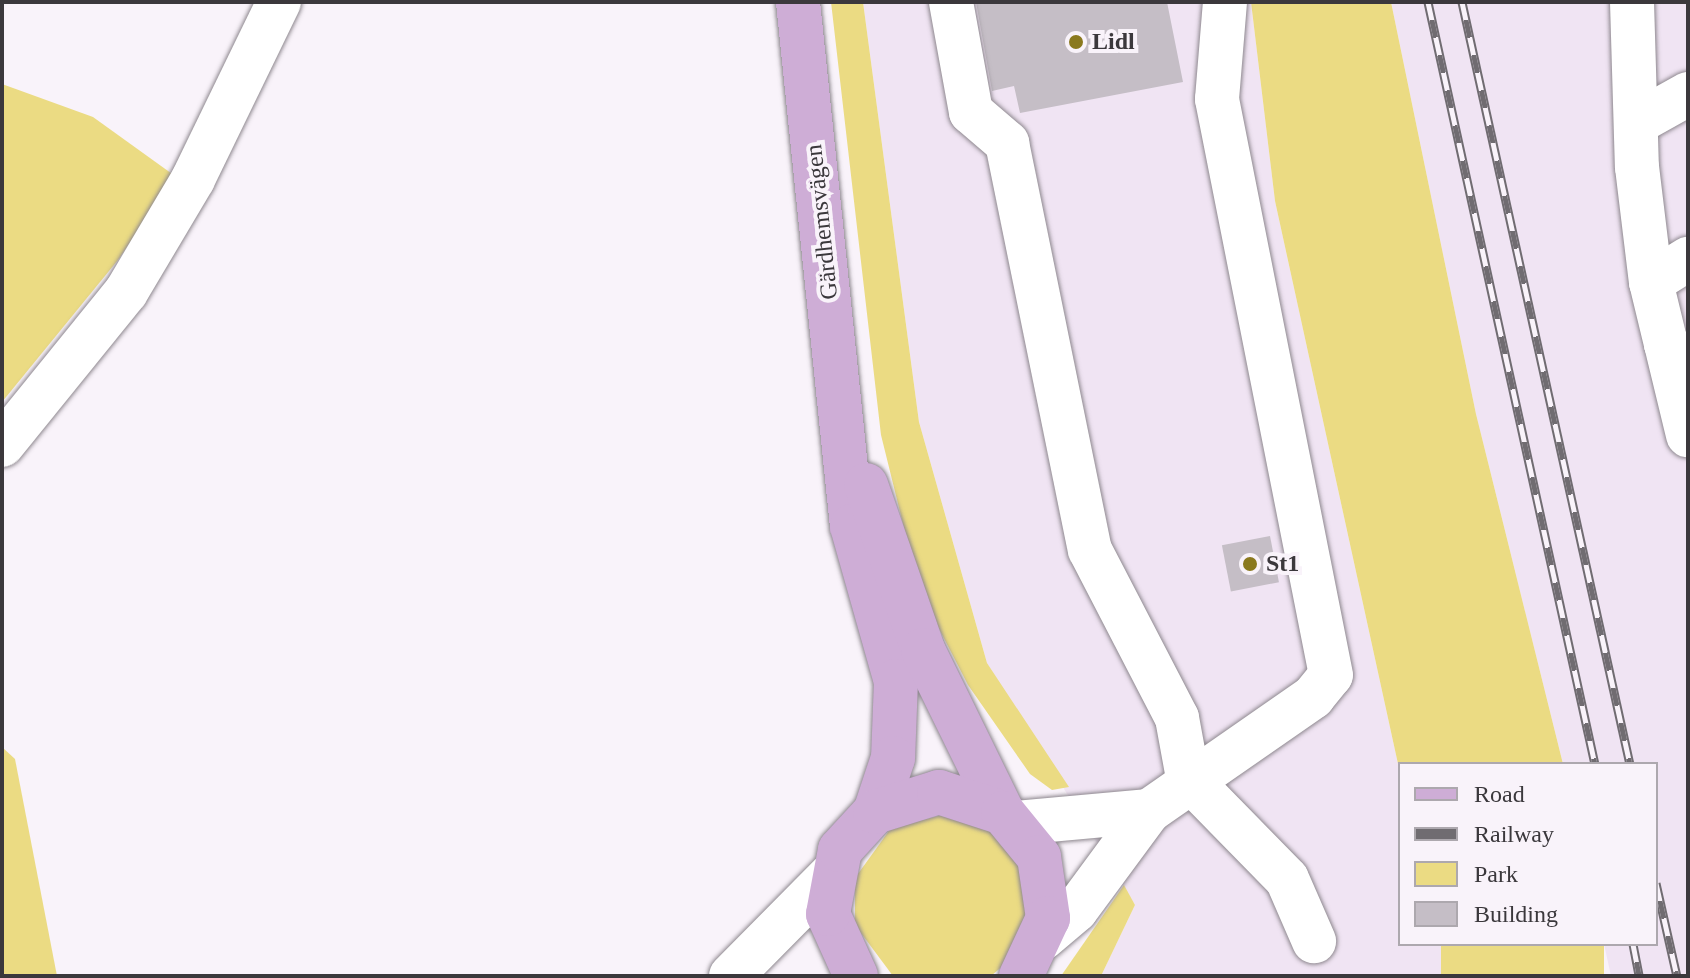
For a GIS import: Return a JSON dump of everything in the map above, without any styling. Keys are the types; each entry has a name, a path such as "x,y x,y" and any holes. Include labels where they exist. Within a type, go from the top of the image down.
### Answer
{"main road":[{"name":"Gärdhemsvägen","path":"798,2 864,588 896,681 899,714 875,812"},
{"name":"Gärdhemsvägen","path":"846,443 923,650 1009,818 1046,877 1043,938"},
{"path":"856,976 832,934 831,875 855,829 875,812 939,792 1009,818"},
{"path":"1021,976 1043,938"}],"street":[{"path":"2,445 126,292 193,179 279,2"},
{"path":"951,2 971,112 1007,143 1090,550 1177,718 1188,778 1287,879 1314,941"},
{"path":"1043,938 1076,910 1149,811 1188,778 1313,697 1331,675 1217,99 1225,2"},
{"path":"1632,2 1636,123 1651,282 1677,353 1688,435"},
{"path":"1636,123 1688,94"},
{"path":"1651,282 1688,259"},
{"path":"1009,818 1149,811"},
{"path":"731,976 831,875"}],"shaded area":[{"path":"863,2 1251,2 1275,201 1398,764 1398,946 1442,946 1449,976 1101,976 1135,905 987,663 919,422"},
{"path":"1391,2 1688,2 1688,976 1611,976 1604,946 1658,946 1658,762 1563,762 1476,414"}],"green space":[{"path":"831,2 863,2 919,422 987,663 1069,787 1052,790 1030,774 968,685 934,619 905,532 881,435"},
{"path":"1251,2 1391,2 1476,414 1563,762 1398,764 1275,201"},
{"path":"2,84 93,117 175,176 118,260 2,402"},
{"path":"2,747 15,759 57,976 2,976"},
{"path":"950,813 993,829 1025,869 1031,903 1005,964 991,976 893,976 855,925 855,878 891,828"},
{"path":"1124,885 1135,905 1101,976 1061,976"},
{"path":"1441,946 1604,946 1604,976 1441,976"}],"building":[{"name":"Lidl","path":"976,2 1167,2 1183,82 1020,113 1014,86 992,91"},
{"name":"St1","path":"1270,536 1279,582 1231,591 1222,545"}],"railway":[{"path":"1428,2 1595,762"},
{"path":"1462,2 1630,762"},
{"path":"1658,892 1677,976"},
{"path":"1633,946 1639,976"}],"place":[{"name":"Lidl","path":"1076,42"},
{"name":"St1","path":"1250,564"}]}
